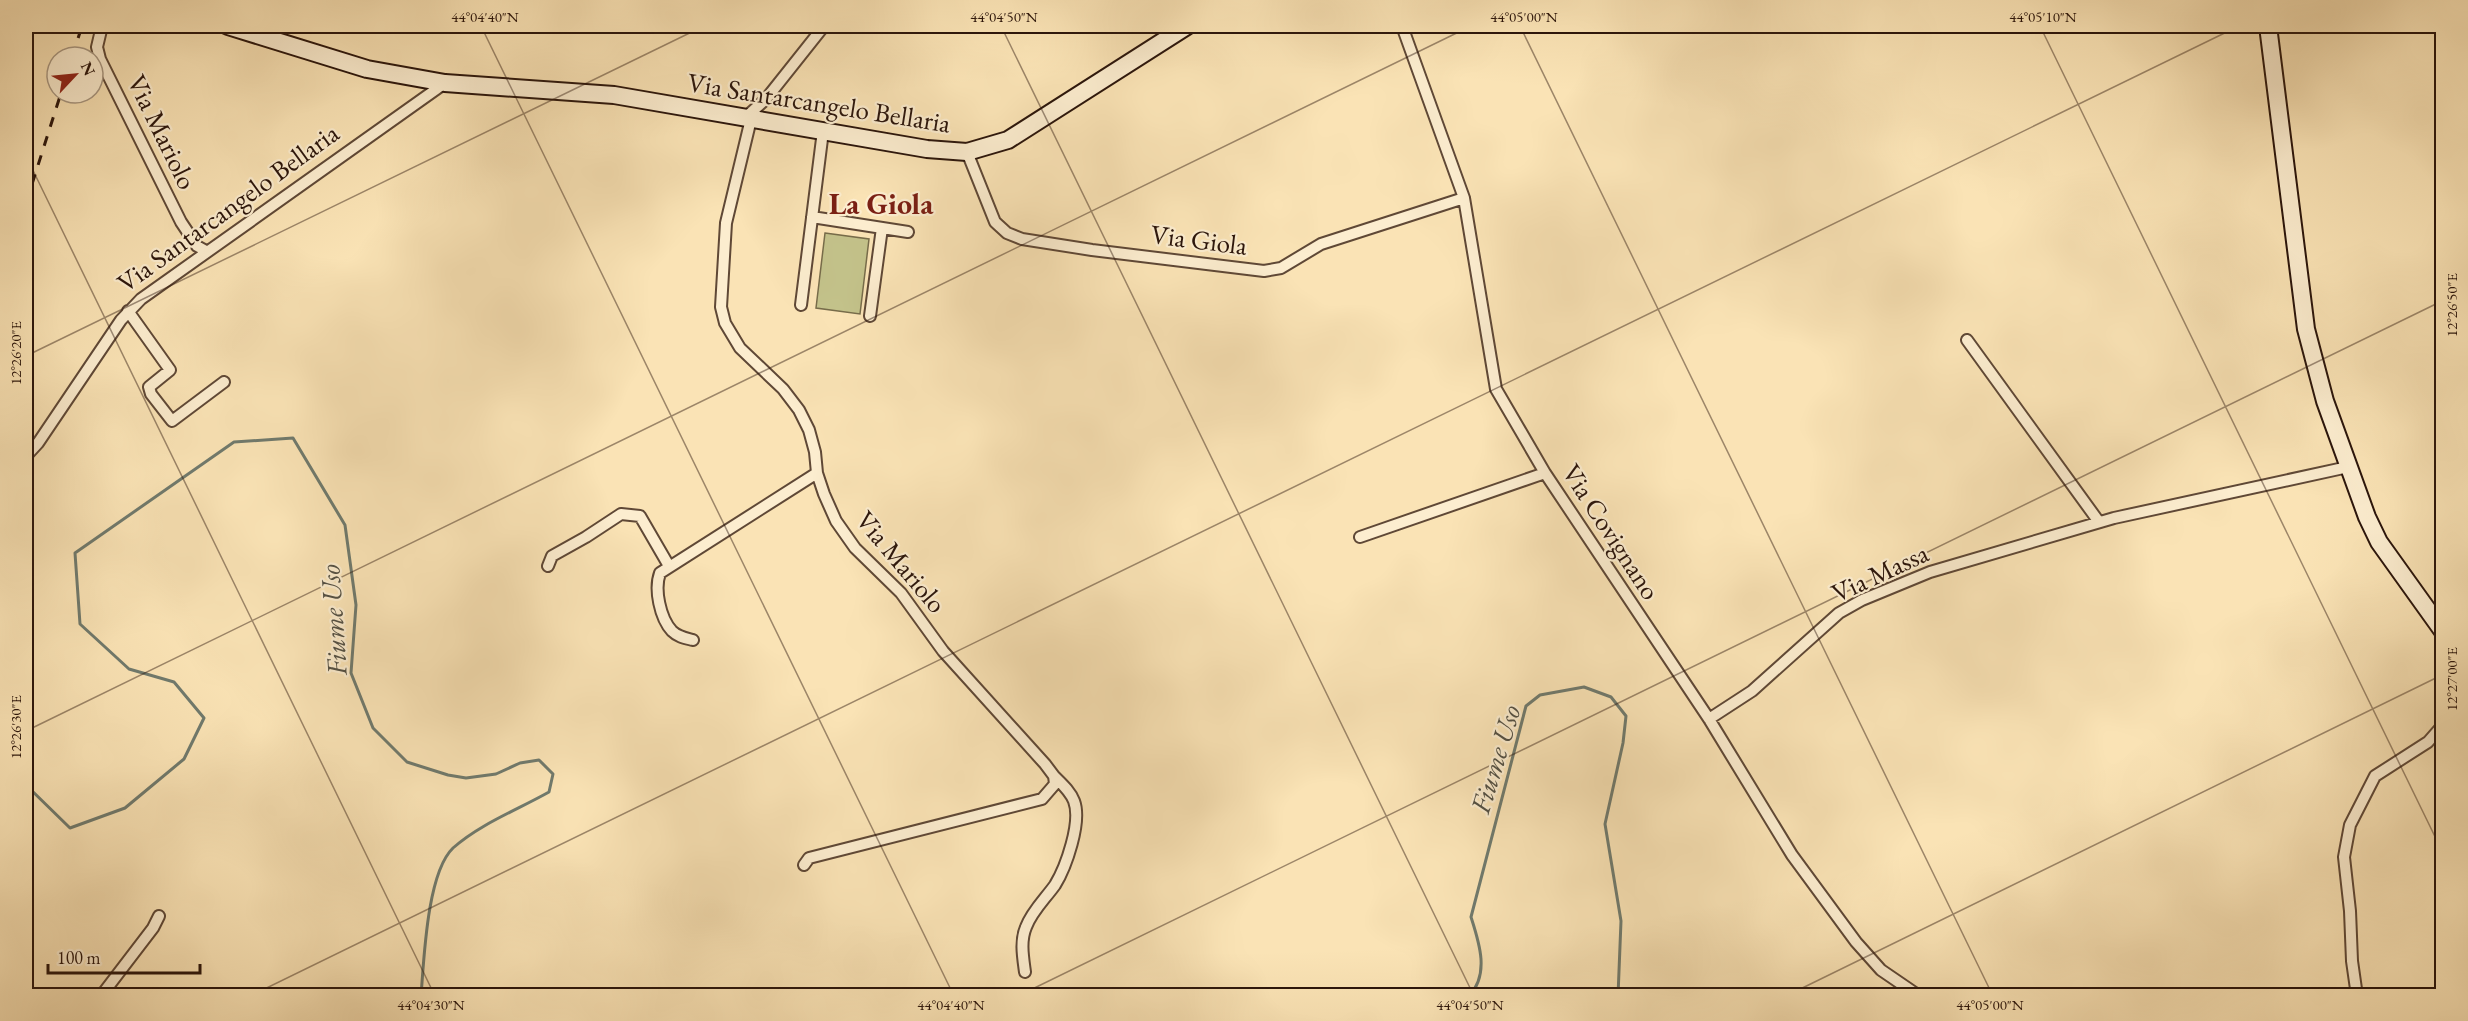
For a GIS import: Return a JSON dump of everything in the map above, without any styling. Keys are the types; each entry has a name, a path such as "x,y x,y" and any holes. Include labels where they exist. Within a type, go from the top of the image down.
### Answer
{"street":[{"name":"Via Mariolo","path":"102,26 97,47 100,59 182,222 197,246 206,251"},
{"name":"Via Santarcangelo Bellaria","path":"228,26 367,69 445,83 614,95 927,149 967,152 1008,140 1187,26"},
{"path":"748,118 824,26"},
{"name":"Via Covignano","path":"1402,26 1464,198 1496,389 1545,472 1709,719 1792,855 1856,942 1881,970 1919,996"},
{"path":"2268,26 2306,329 2325,401 2348,467 2379,542 2442,630"},
{"name":"Via Santarcangelo Bellaria","path":"26,456 38,443 128,311 141,298 445,83"},
{"name":"Via Mariolo","path":"748,118 726,223 721,307 725,323 741,348 783,389 799,410 809,430 817,473 836,521 855,548 901,593 943,651 1066,788 1074,801 1077,814 1066,861 1061,873 1025,928 1022,945 1025,972"},
{"path":"801,305 823,131"},
{"name":"Via Giola","path":"967,152 995,222 1007,233 1022,239 1092,250 1264,271 1281,268 1321,244 1464,198"},
{"path":"812,217 908,232"},
{"path":"870,316 882,228"},
{"path":"128,311 170,370 149,387 151,394 172,421 224,382"},
{"path":"1967,340 2100,522"},
{"name":"Via Massa","path":"1709,719 1738,702 1839,613 1862,600 1930,572 2100,522 2348,467"},
{"path":"1360,537 1545,472"},
{"path":"693,640 679,637 670,630 659,601 656,582 660,573 817,473"},
{"path":"548,566 552,556 621,514 640,516 669,566"},
{"path":"2357,996 2344,857 2350,825 2375,776 2428,742 2442,726"},
{"path":"804,865 809,858 1042,799 1055,784 1054,776"},
{"path":"101,996 153,928 159,916"}],"shaded area":[{"path":"825,233 869,239 860,314 816,308"}],"waterway":[{"name":"Fiume Uso","path":"26,785 70,828 125,808 184,759 204,718 174,682 129,669 80,624 75,553 234,442 293,438 345,525 356,605 351,673 373,728 407,762 448,775 466,778 496,774 520,763 539,760 553,774 549,792 464,839 444,860 437,876 428,918 421,996"},
{"name":"Fiume Uso","path":"1469,996 1479,978 1481,968 1479,947 1471,917 1526,706 1540,695 1584,687 1611,697 1626,716 1623,743 1605,824 1621,921 1618,996"}],"railway":[{"path":"76,45 82,26"},
{"path":"26,203 57,105"}],"district":[{"name":"La Giola","path":"881,204"}]}
